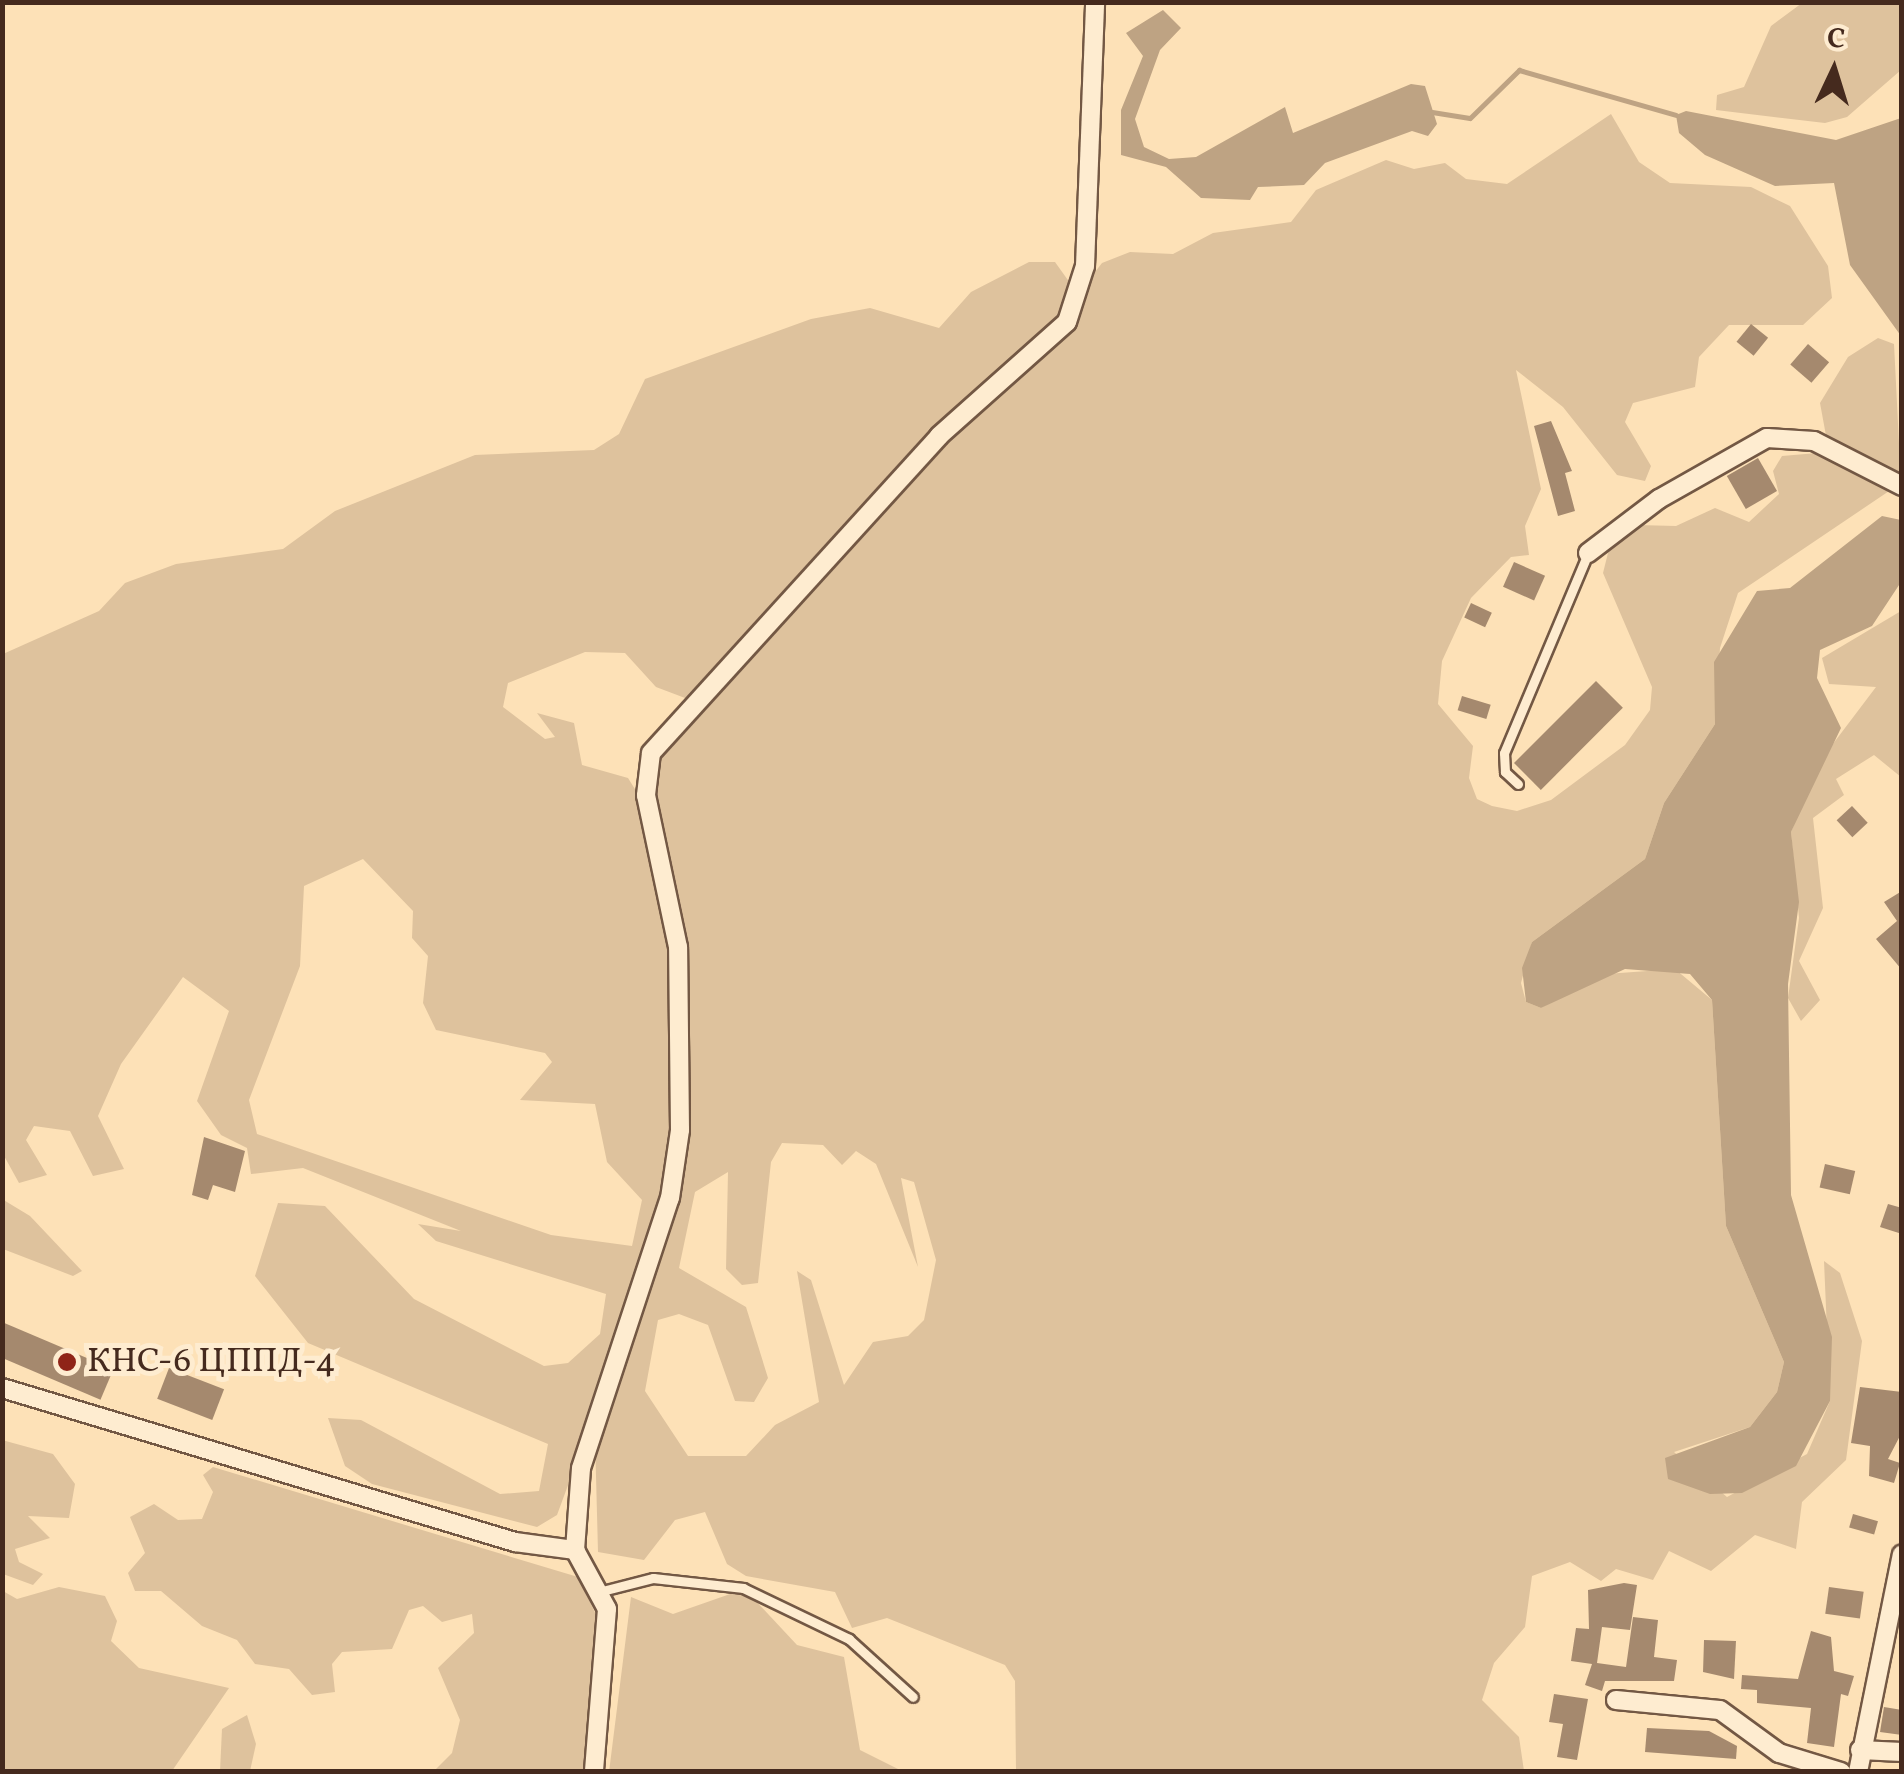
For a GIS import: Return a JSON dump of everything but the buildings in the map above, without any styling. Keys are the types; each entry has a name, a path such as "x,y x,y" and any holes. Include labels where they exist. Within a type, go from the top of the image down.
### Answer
{"street":[{"path":"594,1772 602,1590 575,1550 581,1468 670,1198 680,1130 678,947 646,795 652,753 727,662 798,602 939,436 1067,322 1085,266 1095,2"},
{"path":"1588,553 1658,499 1768,438 1825,445 1902,486"},
{"path":"2,1388 497,1537 558,1554 575,1550"},
{"path":"1858,1772 1902,1554"},
{"path":"1616,1700 1720,1710 1778,1753 1841,1772"},
{"path":"1860,1750 1902,1752"}],"lane":[{"path":"1518,784 1505,772 1504,753 1588,553"},
{"path":"602,1590 653,1578 744,1588 849,1640 913,1697"}],"shaded area":[{"path":"1802,3 1901,3 1901,70 1847,117 1825,123 1716,110 1717,95 1744,87 1771,26"},
{"path":"1163,10 1181,28 1160,50 1135,119 1144,147 1169,159 1196,157 1285,107 1293,133 1411,84 1425,86 1437,124 1428,136 1412,131 1325,163 1304,185 1258,187 1250,200 1201,198 1166,167 1121,155 1121,110 1143,56 1126,33"},
{"path":"1686,111 1836,140 1901,118 1901,336 1850,265 1834,183 1775,186 1705,155 1679,133 1676,115"},
{"path":"1611,114 1639,162 1670,183 1751,187 1790,206 1828,266 1832,298 1803,325 1729,325 1699,357 1695,387 1633,403 1625,422 1651,466 1645,481 1617,475 1563,407 1516,370 1541,489 1525,526 1529,555 1511,557 1471,598 1442,661 1438,704 1473,746 1469,778 1477,799 1517,811 1551,800 1625,745 1650,710 1652,687 1603,573 1610,545 1637,525 1676,526 1715,508 1749,522 1779,494 1773,471 1782,456 1829,452 1820,403 1848,357 1878,338 1894,344 1901,483 1738,593 1720,648 1715,724 1664,803 1645,859 1532,942 1521,983 1526,1002 1541,1008 1606,974 1675,969 1712,1000 1726,1226 1784,1362 1777,1392 1750,1427 1674,1452 1727,1497 1807,1454 1830,1401 1824,1261 1840,1273 1862,1341 1846,1460 1802,1502 1796,1549 1755,1535 1711,1571 1669,1551 1653,1580 1616,1569 1601,1581 1570,1562 1532,1576 1525,1627 1494,1663 1482,1700 1519,1737 1524,1771 1016,1771 1015,1681 1005,1665 887,1618 852,1628 835,1592 746,1576 727,1564 705,1512 675,1520 644,1560 598,1552 595,1438 581,1450 557,1515 537,1527 372,1484 345,1466 328,1418 361,1420 500,1494 539,1491 548,1444 308,1343 255,1276 278,1203 325,1206 414,1299 544,1366 568,1363 600,1334 606,1294 436,1241 418,1224 461,1231 303,1168 251,1174 247,1148 221,1135 197,1101 229,1011 183,977 121,1064 98,1116 124,1169 93,1176 70,1131 34,1126 26,1140 47,1175 19,1183 3,1154 3,654 99,611 125,583 176,564 283,549 335,511 475,455 594,450 619,434 645,379 811,319 870,308 939,328 971,292 1029,262 1055,262 1070,283 1085,285 1102,263 1130,252 1173,254 1213,233 1291,222 1316,190 1386,160 1414,169 1445,163 1466,179 1507,184","holes":["585,652 625,653 656,687 693,701 638,794 628,778 582,765 574,723 537,713 555,737 545,739 503,707 508,683","363,859 413,911 412,938 428,956 423,1003 436,1030 545,1053 552,1062 520,1100 595,1104 607,1162 642,1200 632,1246 551,1235 257,1134 249,1100 300,966 304,886","782,1143 823,1145 842,1165 856,1151 876,1164 918,1267 901,1178 914,1182 936,1260 924,1320 908,1336 873,1342 844,1385 811,1280 797,1271 819,1402 775,1425 746,1456 688,1456 645,1391 658,1320 679,1314 708,1325 735,1401 754,1402 768,1378 746,1307 679,1268 695,1192 728,1172 726,1269 742,1285 758,1283 771,1162"]},
{"path":"1882,516 1901,520 1901,582 1872,626 1820,650 1817,678 1841,728 1791,832 1799,902 1788,984 1791,1195 1832,1337 1830,1401 1796,1466 1742,1493 1710,1494 1668,1479 1665,1458 1750,1427 1777,1392 1784,1362 1726,1226 1712,1000 1690,974 1625,969 1541,1008 1526,1002 1522,968 1532,942 1645,859 1664,803 1715,724 1714,662 1757,591 1790,588"},
{"path":"1901,611 1901,777 1874,755 1836,779 1844,795 1813,818 1823,908 1799,961 1820,1000 1801,1021 1788,998 1799,918 1791,832 1820,761 1876,687 1829,684 1822,658"},
{"path":"2,1199 30,1216 82,1271 73,1276 3,1249"},
{"path":"2,1440 53,1454 75,1484 69,1518 28,1516 50,1538 15,1549 19,1562 43,1574 33,1585 3,1574"},
{"path":"213,1467 578,1577 597,1617 583,1771 434,1771 452,1753 460,1720 438,1668 474,1633 472,1614 442,1622 423,1606 409,1610 392,1649 342,1652 332,1664 335,1692 312,1695 289,1669 255,1664 237,1640 202,1626 161,1591 135,1591 128,1573 145,1553 130,1517 154,1504 178,1520 202,1519 213,1492 203,1475"},
{"path":"59,1587 105,1596 117,1621 111,1641 139,1668 229,1688 172,1771 3,1771 3,1591 17,1599"},
{"path":"733,1593 753,1598 797,1645 844,1657 860,1750 902,1771 609,1772 631,1597 673,1614"},
{"path":"247,1715 256,1744 250,1771 220,1771 222,1729"}],"waterway":[{"path":"1432,112 1470,118 1519,70 1676,115"}],"place":[{"name":"КНС-6 ЦППД-4","path":"67,1362"}]}
